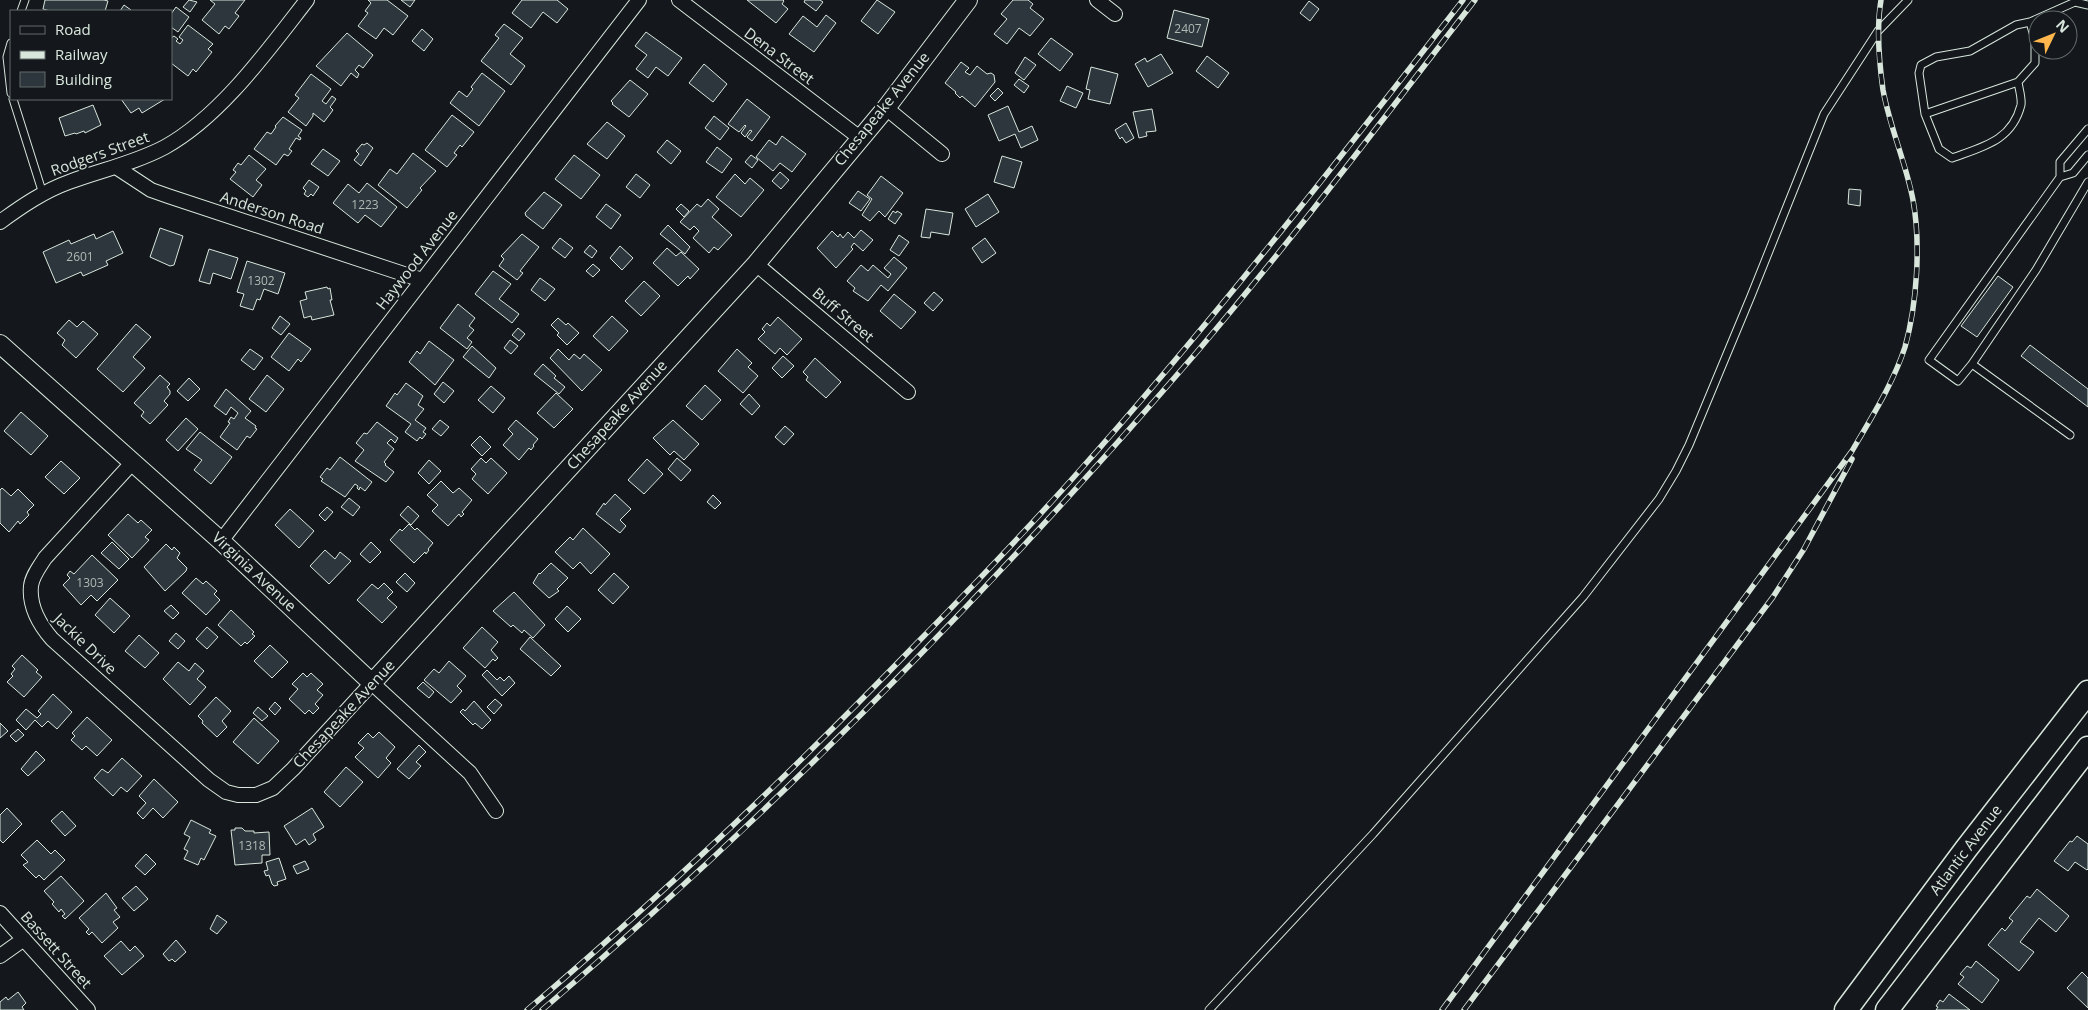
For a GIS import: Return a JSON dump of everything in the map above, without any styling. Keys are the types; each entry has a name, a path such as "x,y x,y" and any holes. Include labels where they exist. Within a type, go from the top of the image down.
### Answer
{"main road":[{"name":"Atlantic Avenue","path":"1846,1010 1966,849 2088,692"},
{"path":"1886,1010 2088,748"}],"street":[{"name":"Rodgers Street","path":"0,222 42,194 68,182 116,167 166,146 205,117 239,86 306,0"},
{"name":"Haywood Avenue","path":"221,541 639,0"},
{"name":"Dena Street","path":"679,0 860,138"},
{"name":"Chesapeake Avenue","path":"238,795 256,795 273,788 294,769 756,264 886,108 968,0"},
{"path":"1097,0 1115,14"},
{"path":"886,108 942,154"},
{"name":"Anderson Road","path":"116,167 151,190 422,280"},
{"name":"Buff Street","path":"756,264 908,392"},
{"name":"Virginia Avenue","path":"0,344 221,541 470,773 496,810"},
{"name":"Jackie Drive","path":"132,463 45,558 31,585 35,614 42,627 52,639 209,780 226,792 238,795"},
{"name":"Bassett Street","path":"0,913 88,1010"},
{"path":"0,956 24,939"}],"lane":[{"path":"1209,1010 1373,834 1583,597 1659,499 1689,445 1824,114 1878,31 1908,0"},
{"path":"2057,10 2075,2 2088,5"},
{"path":"2018,82 2021,104 2012,127 1996,141 1952,158 1939,149 1925,114 1919,73 1921,65 1936,57 1970,51 2016,25 2028,22"},
{"path":"10,46 7,57 10,84"},
{"path":"1925,114 2018,82 2035,63 2035,60"},
{"path":"13,100 42,194"},
{"path":"2088,130 2060,162 2060,177 1929,360 1958,381 1972,364 2036,270 2088,182"},
{"path":"2060,177 2074,173 2088,155"},
{"path":"1972,364 2070,435"}],"building":[{"path":"45,0 108,1 105,10 43,9"},
{"path":"189,0 197,2 190,12 183,7"},
{"path":"210,0 245,0 235,13 239,16 229,29 225,26 219,34 202,20 215,4"},
{"path":"368,0 387,0 408,16 393,35 384,28 376,39 358,26 368,13 365,11 371,3"},
{"path":"401,0 415,0 410,7"},
{"path":"522,0 557,0 568,9 557,23 543,12 531,28 512,13"},
{"path":"747,0 783,0 782,4 788,9 776,23"},
{"path":"805,0 820,0 823,2 816,11 804,2"},
{"path":"877,0 895,12 878,34 861,21"},
{"path":"1013,0 1028,0 1033,4 1030,8 1044,19 1030,36 1019,28 1007,44 994,34 1007,19 1001,14"},
{"path":"1309,1 1319,9 1310,21 1300,13"},
{"path":"124,5 131,10 121,10"},
{"path":"176,7 189,17 178,32 172,28 172,13"},
{"path":"1174,10 1209,19 1202,47 1167,38"},
{"path":"826,15 836,23 814,52 789,34 803,16 817,27"},
{"path":"504,24 523,38 510,54 525,66 511,85 481,61 499,38 495,35"},
{"path":"188,25 213,44 208,49 212,52 196,72 193,69 188,76 172,64 172,37 174,36 178,39 176,41 180,44 183,40 179,37"},
{"path":"422,29 433,39 424,51 412,41"},
{"path":"646,32 682,58 668,76 656,67 648,78 636,69 647,55 635,46"},
{"path":"347,33 373,55 363,68 359,65 355,70 359,74 357,78 351,73 341,86 316,66"},
{"path":"1051,38 1073,54 1060,71 1038,54"},
{"path":"1161,54 1173,73 1148,87 1135,64 1145,58 1147,62"},
{"path":"1207,56 1229,73 1218,88 1196,71"},
{"path":"1025,57 1036,65 1024,80 1015,73"},
{"path":"961,62 969,68 965,72 970,75 977,66 987,74 991,73 994,75 995,82 975,107 962,96 960,98 945,83"},
{"path":"704,64 727,84 713,102 689,83"},
{"path":"1091,67 1118,74 1110,104 1088,99 1090,90 1086,89"},
{"path":"482,73 505,91 479,126 450,103 459,91 467,97 473,89 471,87"},
{"path":"311,74 331,89 322,101 326,104 332,96 336,99 330,107 333,110 324,122 313,113 306,126 288,112 299,98 295,95"},
{"path":"1019,79 1029,86 1024,93 1014,85"},
{"path":"630,80 648,94 629,117 612,104 611,101"},
{"path":"1067,86 1083,93 1076,108 1060,101"},
{"path":"998,88 1003,93 995,101 990,96"},
{"path":"747,99 770,117 752,141 747,137 752,131 750,130 745,137 741,133 745,125 739,132 728,124"},
{"path":"122,100 163,100 142,113 139,108 131,113"},
{"path":"93,105 101,125 85,133 84,131 65,136 59,118"},
{"path":"1008,106 1019,132 1032,126 1038,140 1021,148 1015,134 999,141 988,115"},
{"path":"1152,109 1156,131 1146,132 1147,136 1139,138 1133,112"},
{"path":"452,115 474,132 462,147 460,145 454,153 457,155 447,167 425,150"},
{"path":"714,116 729,128 720,140 705,128"},
{"path":"283,117 302,130 298,136 301,138 300,140 296,138 289,149 292,151 288,156 284,154 276,165 254,149 267,132 271,134"},
{"path":"607,122 625,136 607,159 587,144"},
{"path":"1126,123 1134,138 1126,143 1122,137 1120,139 1115,130"},
{"path":"782,136 806,154 792,172 780,163 773,171 756,157 769,140 776,145"},
{"path":"667,140 681,151 671,164 657,152"},
{"path":"367,143 373,148 361,166 354,160 359,154 356,151 362,144"},
{"path":"717,147 732,159 722,173 706,162"},
{"path":"323,149 340,161 328,176 311,164"},
{"path":"413,153 436,171 420,188 422,190 407,208 378,185 390,169 397,174"},
{"path":"249,155 266,169 256,180 262,185 253,197 230,179 236,172 233,170 238,163 241,165"},
{"path":"574,155 600,175 581,199 555,179"},
{"path":"751,155 758,160 752,168 745,162"},
{"path":"1002,156 1022,162 1014,188 994,182"},
{"path":"780,172 789,180 781,189 772,181"},
{"path":"636,174 650,185 640,198 626,187"},
{"path":"735,174 745,184 750,178 764,190 741,217 716,197"},
{"path":"881,176 903,193 885,217 879,211 870,221 862,215 872,199 867,195"},
{"path":"309,180 319,187 313,196 311,194 308,197 304,194 306,191 303,188"},
{"path":"367,183 397,207 381,227 365,215 358,223 333,203 348,184 359,193"},
{"path":"1849,189 1861,190 1860,206 1848,204"},
{"path":"858,191 870,199 861,211 849,203"},
{"path":"544,192 562,205 543,229 526,216 525,213"},
{"path":"988,194 999,212 976,227 965,209"},
{"path":"708,199 719,209 712,217 732,235 718,250 714,247 709,253 693,238 699,231 694,226 690,230 680,222 697,204 701,207"},
{"path":"606,204 621,215 611,229 596,217"},
{"path":"681,204 689,211 684,217 676,209"},
{"path":"926,209 953,213 949,235 931,232 930,238 921,237"},
{"path":"893,211 902,214 895,224 888,219"},
{"path":"668,225 690,247 685,254 660,234"},
{"path":"160,228 183,236 174,265 170,266 150,257"},
{"path":"861,230 873,240 863,251 854,243 851,247 853,249 836,268 817,248 832,231 838,237 840,234 843,238 848,232 854,238"},
{"path":"113,231 123,253 106,261 108,265 83,276 81,272 56,283 43,252 69,240 71,244 94,234 96,239"},
{"path":"522,234 539,247 520,271 523,273 517,280 499,266 504,259 501,256"},
{"path":"899,235 909,242 899,256 890,250"},
{"path":"560,238 573,248 565,258 552,248"},
{"path":"985,238 996,253 982,263 972,248"},
{"path":"590,245 597,251 592,258 584,252"},
{"path":"620,246 633,258 622,270 610,258"},
{"path":"667,248 676,256 681,252 699,269 690,279 688,276 678,286 653,263"},
{"path":"209,249 238,258 231,279 213,273 210,284 199,281"},
{"path":"894,257 907,268 888,291 881,285 868,301 853,291 855,288 847,281 861,265 868,271 873,265 888,278 891,274 884,268"},
{"path":"247,261 285,273 278,294 264,289 260,300 257,299 253,310 240,306 244,294 237,292"},
{"path":"593,264 600,270 593,277 586,271"},
{"path":"493,271 511,284 499,299 519,314 512,323 475,294"},
{"path":"1998,276 2013,287 1977,337 1961,326"},
{"path":"540,278 555,289 545,301 531,290"},
{"path":"644,281 660,296 641,316 625,301"},
{"path":"327,287 328,289 330,288 332,300 330,300 334,315 312,320 311,316 304,318 300,301 307,299 305,292"},
{"path":"934,292 943,300 933,311 924,303"},
{"path":"894,294 916,312 901,329 880,311"},
{"path":"458,304 475,318 469,326 474,330 467,338 472,342 467,349 440,328"},
{"path":"280,316 290,324 281,335 272,328"},
{"path":"612,316 628,331 609,351 593,336"},
{"path":"778,317 802,339 787,355 780,348 775,354 758,339 765,332 762,329 767,323 770,326"},
{"path":"558,318 566,325 568,323 579,333 567,345 557,335 559,333 551,325"},
{"path":"69,320 77,327 83,321 98,334 76,358 62,345 65,340 57,333"},
{"path":"136,324 151,337 133,357 145,368 123,392 97,369"},
{"path":"518,328 525,334 519,341 512,335"},
{"path":"289,333 311,349 301,362 298,359 289,371 271,357"},
{"path":"510,340 518,346 511,354 504,348"},
{"path":"429,341 454,360 435,385 409,362 417,351 420,354"},
{"path":"2030,345 2088,389 2088,407 2021,356"},
{"path":"472,346 496,368 489,378 463,357"},
{"path":"250,349 263,358 254,370 241,360"},
{"path":"558,349 569,360 574,354 580,359 584,354 602,370 582,391 550,358"},
{"path":"737,349 752,363 748,367 758,376 743,393 718,371"},
{"path":"783,356 794,366 782,378 772,368"},
{"path":"815,358 841,382 826,398 806,380 808,377 803,372"},
{"path":"543,364 556,376 554,378 565,387 559,394 534,374"},
{"path":"160,375 170,384 167,387 170,394 164,401 168,405 150,424 141,416 144,412 134,403"},
{"path":"267,375 284,389 266,412 249,399"},
{"path":"189,378 200,389 188,401 177,391"},
{"path":"443,382 454,391 444,403 434,394"},
{"path":"406,383 423,396 418,405 424,409 415,420 426,428 423,432 426,434 417,441 405,432 411,424 386,406 395,393 397,395"},
{"path":"705,385 721,400 702,420 686,406"},
{"path":"491,386 505,398 493,413 478,400"},
{"path":"226,389 251,411 245,418 256,426 255,428 257,429 250,438 247,436 237,450 220,437 230,423 228,422 231,417 234,419 238,413 231,407 226,415 214,406"},
{"path":"556,393 573,409 554,428 537,413"},
{"path":"749,394 760,406 752,415 740,404"},
{"path":"21,412 48,436 31,455 4,431"},
{"path":"186,418 198,429 178,451 166,440"},
{"path":"440,420 449,427 441,436 432,429"},
{"path":"516,420 538,439 531,450 529,448 519,460 503,445 513,434 508,429"},
{"path":"673,420 699,444 684,460 674,451 670,455 653,438"},
{"path":"377,422 398,438 395,443 391,439 387,443 394,449 384,462 394,472 386,482 355,461 364,450 356,443"},
{"path":"785,426 794,434 784,445 775,437"},
{"path":"200,432 232,457 211,484 194,470 202,460 186,449"},
{"path":"480,436 491,447 482,456 471,445"},
{"path":"340,457 372,482 365,491 360,487 359,490 355,484 345,497 321,481 323,479 320,477 327,468 330,470"},
{"path":"481,458 486,463 491,458 507,473 488,494 472,479 476,474 471,469"},
{"path":"677,458 691,470 681,481 668,469"},
{"path":"647,459 663,474 644,494 628,480"},
{"path":"429,460 441,471 429,484 418,473"},
{"path":"61,461 80,478 64,494 45,477"},
{"path":"441,481 453,493 459,488 472,500 462,512 464,514 461,517 459,514 448,526 432,511 438,505 427,495"},
{"path":"2,488 11,496 18,489 34,505 27,512 29,515 20,524 18,521 9,532 0,523 0,490"},
{"path":"615,494 631,509 620,520 626,526 620,533 596,514 604,503 605,505"},
{"path":"713,495 721,503 715,509 707,502"},
{"path":"349,498 360,507 353,516 341,507"},
{"path":"408,506 419,516 411,525 400,515"},
{"path":"327,507 333,512 325,521 319,515"},
{"path":"290,509 314,531 299,548 275,525"},
{"path":"128,514 138,523 141,520 152,530 145,537 149,540 132,558 108,535"},
{"path":"409,524 415,530 417,528 433,543 426,554 425,552 414,563 390,540 400,529 402,531"},
{"path":"583,528 610,554 591,574 580,562 573,569 555,552 570,537 573,540"},
{"path":"112,542 129,559 119,569 101,553"},
{"path":"371,542 381,552 370,563 360,554"},
{"path":"166,544 172,550 174,547 180,553 177,558 187,568 165,591 144,567"},
{"path":"325,550 335,559 340,552 351,561 329,584 310,566"},
{"path":"92,555 118,580 97,601 91,595 81,605 63,585 70,578 67,575 70,571 74,574"},
{"path":"551,563 568,578 557,589 559,591 549,598 533,583 539,573"},
{"path":"405,573 415,583 407,592 396,582"},
{"path":"614,573 629,587 613,604 598,590"},
{"path":"196,578 203,584 206,581 217,591 214,594 220,600 206,615 182,593"},
{"path":"384,583 393,592 387,598 397,607 382,623 357,600 372,584 378,589"},
{"path":"514,592 545,625 533,638 524,630 522,633 513,625 511,627 493,611"},
{"path":"110,598 130,616 114,633 95,615"},
{"path":"171,605 179,613 173,619 164,611"},
{"path":"567,606 581,619 568,632 555,619"},
{"path":"231,610 254,632 252,634 255,636 247,644 245,642 241,646 218,625"},
{"path":"207,627 218,637 207,649 196,639"},
{"path":"482,627 498,642 491,650 498,658 495,661 493,659 485,668 463,648"},
{"path":"176,633 185,641 178,649 169,641"},
{"path":"139,635 159,653 145,668 125,651"},
{"path":"530,637 561,666 551,676 520,649"},
{"path":"270,645 288,662 272,678 254,661"},
{"path":"22,655 38,670 36,672 42,677 24,697 7,682 13,676 11,674 15,669 12,666"},
{"path":"449,661 466,676 457,686 462,691 451,703 424,680 434,669 439,673"},
{"path":"178,662 189,671 195,663 204,671 197,679 206,687 190,705 163,679"},
{"path":"487,670 497,680 500,677 504,681 509,676 515,683 502,696 482,675"},
{"path":"303,673 307,677 311,673 323,684 317,690 323,695 315,704 319,708 313,714 309,710 305,714 289,699 298,689 292,684"},
{"path":"423,682 434,692 429,698 417,688"},
{"path":"53,694 72,712 57,729 48,721 42,727 35,720 26,730 16,720 26,709 37,718 41,714 38,711"},
{"path":"216,697 231,711 222,721 227,727 217,737 202,723 203,721 198,716"},
{"path":"495,699 502,705 494,714 487,707"},
{"path":"474,701 491,720 482,729 475,723 473,725 460,712 463,709 465,711"},
{"path":"275,702 281,708 275,715 269,709"},
{"path":"258,707 268,716 262,721 253,713"},
{"path":"87,717 112,740 97,756 86,746 82,750 71,740 75,736 72,733"},
{"path":"254,718 279,741 258,764 233,742"},
{"path":"0,723 8,731 0,738"},
{"path":"18,729 24,735 16,742 10,736"},
{"path":"379,732 395,747 386,758 391,763 378,778 355,757 364,748 358,743 368,733 373,738"},
{"path":"419,745 426,752 416,762 421,766 409,779 397,769"},
{"path":"36,751 45,760 28,776 21,769"},
{"path":"122,758 142,776 127,792 121,787 113,796 94,778 102,769 108,773"},
{"path":"346,767 363,782 340,807 324,792"},
{"path":"154,779 178,802 163,818 153,808 143,819 137,813 146,803 139,796"},
{"path":"7,808 22,824 3,843 0,840 0,815"},
{"path":"312,808 324,827 313,834 316,840 309,845 305,839 296,845 284,826"},
{"path":"62,811 76,826 65,836 51,821"},
{"path":"191,820 211,830 209,833 216,836 204,860 201,858 198,865 184,859 188,851 184,849 190,837 184,834"},
{"path":"235,828 254,831 254,833 269,832 270,855 262,855 262,863 235,865 231,830 235,830"},
{"path":"2077,836 2088,844 2088,869 2075,862 2068,871 2054,861 2070,841 2072,842"},
{"path":"37,840 51,854 55,850 65,860 44,880 39,875 36,878 23,865 28,862 21,855"},
{"path":"146,854 156,864 145,875 135,866"},
{"path":"279,858 286,879 277,882 278,885 274,886 269,875 266,876 264,871 268,870 266,862"},
{"path":"305,861 309,869 297,874 293,866"},
{"path":"61,876 84,901 65,919 62,916 65,914 61,909 59,912 52,904 54,902 44,891"},
{"path":"136,886 148,899 134,911 122,898"},
{"path":"2037,889 2069,916 2056,932 2039,918 2020,942 2034,952 2019,971 1988,945 2002,928 2005,931 2013,921 2009,918 2027,896 2030,898"},
{"path":"106,893 117,908 114,910 120,917 113,922 118,928 102,943 92,932 89,935 86,932 89,929 79,918"},
{"path":"217,915 227,922 217,934 210,929"},
{"path":"176,940 186,952 175,962 172,959 169,961 163,954"},
{"path":"121,941 130,951 135,946 144,956 122,975 104,956"},
{"path":"1976,961 1999,980 1982,1003 1958,984 1964,977 1960,974 1967,966 1971,968"},
{"path":"2082,972 2088,978 2088,1008 2067,988"},
{"path":"18,992 26,1003 22,1007 24,1010 0,1010 0,1002 6,997 8,1000"},
{"path":"1949,994 1970,1010 1936,1010 1940,1000 1943,1002"}],"railway":[{"path":"527,1010 578,967 726,832 869,692 976,583 1073,478 1174,362 1320,182 1463,0"},
{"path":"542,1010 630,934 799,775 882,694 1042,526 1120,440 1232,310 1475,0"},
{"path":"1442,1010 1852,451 1881,400 1900,361 1909,330 1915,293 1917,235 1910,186 1883,90 1879,45 1881,0"},
{"path":"1464,1010 1773,597 1804,549 1852,459"}]}
